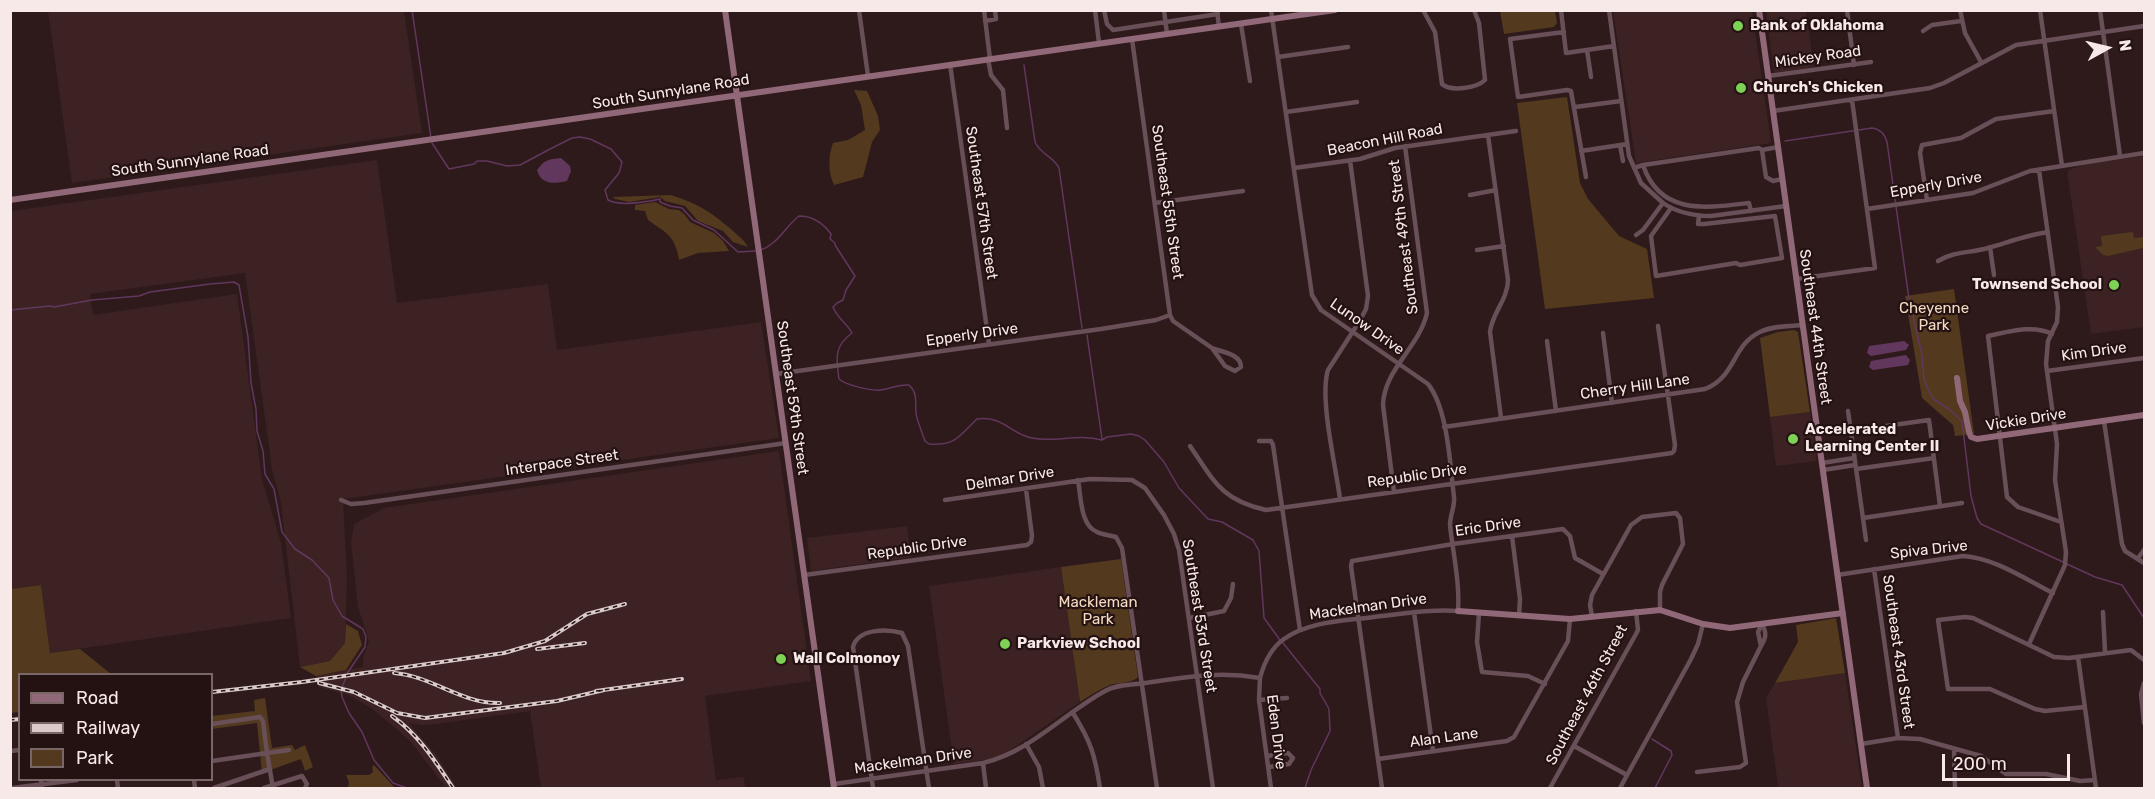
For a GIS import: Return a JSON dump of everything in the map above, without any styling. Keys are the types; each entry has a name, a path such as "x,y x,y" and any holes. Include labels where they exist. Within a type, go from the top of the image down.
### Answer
{"main road":[{"name":"Southeast 59th Street","path":"725,10 834,786"},
{"name":"South Sunnylane Road","path":"10,200 316,155 395,146 736,94 1335,10"},
{"name":"Southeast 44th Street","path":"1759,10 1867,789"},
{"name":"Vickie Drive","path":"1957,378 1960,401 1971,437 1977,440 2145,415"},
{"name":"Mackelman Drive","path":"1458,611 1570,619 1660,610 1703,624 1730,628 1843,613"}],"street":[{"path":"859,10 868,76"},
{"path":"984,10 991,75 1002,90 1007,128"},
{"path":"985,21 996,19 995,10"},
{"path":"1095,10 1099,44"},
{"path":"1104,10 1107,24 1113,30 1218,12 1220,27"},
{"path":"1164,10 1167,34"},
{"name":"Lunow Drive","path":"1270,10 1312,295 1321,310 1428,384 1434,391 1444,427 1455,503 1450,522 1460,591 1458,611"},
{"path":"1423,10 1435,32 1442,84 1450,89 1482,83 1485,80 1479,23 1474,10"},
{"path":"1562,10 1566,53 1614,46"},
{"path":"1609,10 1627,144 1641,183 1671,208 1699,216 1786,206"},
{"path":"1846,10 1854,65"},
{"path":"1960,10 1965,33 1981,62"},
{"path":"2040,10 2062,166"},
{"path":"2100,10 2120,156"},
{"path":"1923,31 1932,25 1961,21"},
{"path":"1242,24 1250,81"},
{"path":"1773,111 1930,88 2016,45 2145,26"},
{"path":"1564,32 1510,39 1518,97 1569,90 1573,94 1586,177"},
{"name":"Southeast 55th Street","path":"1132,39 1170,315"},
{"path":"1278,57 1348,47"},
{"path":"1587,50 1591,77"},
{"name":"Mickey Road","path":"1768,76 1871,62"},
{"name":"Southeast 57th Street","path":"950,64 989,344"},
{"path":"1796,279 1875,268 1852,100"},
{"path":"1575,107 1621,101"},
{"path":"1286,112 1357,102"},
{"path":"1927,200 1920,153 1922,145 1961,138 1996,119 2054,111"},
{"name":"Beacon Hill Road","path":"1294,168 1367,157 1390,148 1516,131"},
{"path":"1488,135 1508,273 1508,288 1492,322 1490,332 1501,418"},
{"path":"1581,151 1627,144"},
{"path":"1620,145 1623,161"},
{"name":"Southeast 49th Street","path":"1394,492 1383,394 1388,382 1421,331 1427,314 1405,146"},
{"path":"1634,168 1778,147"},
{"path":"1762,150 1766,177 1773,181 1782,179"},
{"name":"Epperly Drive","path":"1867,209 1973,193 2018,175 2039,170 2145,153"},
{"path":"1340,499 1325,380 1328,370 1366,309 1368,296 1350,160"},
{"path":"1643,165 1651,183 1660,192 1680,204 1702,208 1749,203 1750,211"},
{"path":"2029,644 2065,565 2066,552 2055,480 2057,444 2046,353 2059,313 2039,170"},
{"path":"1155,203 1243,190"},
{"path":"1470,195 1496,190"},
{"path":"1636,235 1643,230 1663,203"},
{"path":"1671,208 1651,236 1656,276 1736,263 1740,265 1793,257"},
{"path":"1766,209 1767,216"},
{"path":"1699,216 1698,224 1774,216 1782,258"},
{"path":"1938,261 1948,255 1990,247 2018,237 2048,232"},
{"path":"1477,250 1504,246"},
{"path":"1990,247 1994,275"},
{"path":"1170,315 1173,321 1212,348 1238,358 1241,367 1237,371 1228,368 1212,348"},
{"name":"Epperly Drive","path":"776,374 1145,322 1170,315"},
{"name":"Cherry Hill Lane","path":"1444,427 1698,391 1716,384 1727,374 1737,353 1749,339 1762,331 1803,325"},
{"path":"1658,326 1668,395"},
{"name":"Kim Drive","path":"2000,436 1988,336 2031,329 2052,334"},
{"path":"1603,333 1612,403"},
{"path":"1547,341 1556,411"},
{"name":"Kim Drive","path":"2048,371 2145,358"},
{"name":"Republic Drive","path":"1190,446 1212,481 1227,494 1266,510 1669,453 1674,451 1668,395"},
{"path":"1848,411 1866,540"},
{"path":"1851,431 1929,420 1941,506"},
{"path":"2104,421 2122,544 2125,550 2145,563"},
{"path":"2000,436 2007,497 2018,507 2061,522"},
{"path":"1259,441 1270,441 1273,445 1300,630"},
{"name":"Interpace Street","path":"341,500 351,504 364,503 786,443"},
{"path":"1822,463 1854,458"},
{"path":"1823,470 1934,458"},
{"path":"1842,460 1844,467"},
{"name":"Southeast 53rd Street","path":"1078,480 1125,479 1132,480 1145,488 1167,520 1178,543 1213,789"},
{"path":"1078,480 1084,517 1088,524 1096,531 1116,537 1121,544 1157,789"},
{"name":"Delmar Drive","path":"945,500 1078,480"},
{"name":"Republic Drive","path":"804,575 1027,545 1031,542 1032,536 1026,489"},
{"path":"1863,518 1962,503"},
{"path":"1592,616 1590,599 1635,521 1673,513 1678,514 1680,518 1683,544 1662,585 1660,610"},
{"name":"Eric Drive","path":"1359,620 1352,561 1563,529 1570,536 1575,558 1603,574"},
{"path":"1512,536 1520,599 1519,616"},
{"path":"2138,558 2145,550"},
{"name":"Spiva Drive","path":"1837,575 1963,556 1976,557 2053,593"},
{"name":"Southeast 43rd Street","path":"1874,569 1898,738"},
{"path":"1190,618 1224,611 1231,598 1233,584"},
{"name":"Mackelman Drive","path":"834,786 1003,758 1111,688 1197,675 1231,673 1260,678 1268,658 1285,638 1300,630 1321,624 1432,610 1458,611"},
{"name":"Southeast 46th Street","path":"1551,788 1638,630 1636,611"},
{"path":"1414,612 1433,751"},
{"path":"2103,612 2105,652"},
{"path":"1479,613 1477,642 1482,672 1528,676 1545,684 1568,641 1570,619"},
{"path":"2085,706 2045,711 1983,687 1948,689 1938,620 1965,616 1973,618 2054,657 2078,657 2131,650 2145,660"},
{"path":"1359,620 1382,789"},
{"path":"1620,789 1691,659 1703,624"},
{"path":"1697,772 1740,767 1746,763 1737,702 1743,682 1766,635 1762,624"},
{"path":"1761,646 1759,636 1762,624"},
{"path":"873,789 853,652 857,638 869,633 890,631 902,633 906,638 929,789"},
{"path":"1759,636 1766,635"},
{"path":"2078,657 2096,789"},
{"name":"Eden Drive","path":"1260,678 1259,700 1271,789"},
{"path":"2145,683 2141,694 2145,723"},
{"name":"Alan Lane","path":"1378,759 1512,738 1519,730 1545,684"},
{"path":"1259,700 1287,698"},
{"path":"1073,713 1091,743 1100,789"},
{"path":"213,724 260,717 263,721 272,787"},
{"path":"1861,744 1898,738 1920,739 1981,756 2006,774 2046,774 2080,781 2095,780"},
{"path":"1026,744 1039,767 1043,789"},
{"path":"1574,746 1627,775"},
{"path":"1954,748 1955,789"},
{"path":"213,761 289,750"},
{"path":"1267,756 1288,753 1293,758 1289,764 1269,767"},
{"path":"982,763 986,789"},
{"path":"214,789 270,769"},
{"path":"264,789 302,776 307,784 305,789"},
{"path":"12,789 68,781"}],"shaded area":[{"path":"48,11 404,11 422,133 72,183"},
{"path":"1613,11 1752,11 1771,143 1636,163"},
{"path":"1766,11 1806,11 1814,67 1774,73"},
{"name":"Townsend School","path":"2144,156 2144,327 2091,334 2067,171 2084,164"},
{"path":"561,158 570,166 571,171 567,181 553,183 545,181 537,170 545,162"},
{"path":"377,160 397,303 548,284 557,350 761,322 779,438 343,499 347,578 345,643 330,661 300,667 281,503 272,469 245,273 90,294 93,315 237,294 262,479 281,543 291,618 50,653 41,585 11,589 11,211"},
{"path":"1904,341 1909,345 1906,350 1871,356 1867,353 1869,346"},
{"path":"1906,355 1910,360 1908,365 1873,370 1869,367 1871,361"},
{"name":"Accelerated Learning Center II","path":"1810,412 1817,461 1776,466 1770,417"},
{"path":"779,451 811,681 705,696 716,780 744,777 745,788 541,788 530,711 436,724 409,723 437,756 457,788 446,788 412,743 371,708 348,695 319,687 316,676 363,667 369,641 358,607 351,542 354,524 384,508"},
{"path":"907,526 911,557 811,571 807,538"},
{"name":"Parkview School","path":"1061,567 1080,702 1003,755 954,764 929,586"},
{"path":"1845,673 1862,788 1776,788 1778,786 1766,698 1775,683"}],"green space":[{"path":"1500,11 1555,11 1557,23 1554,27 1504,34"},
{"path":"854,90 867,91 878,116 880,130 872,142 863,177 834,185 829,164 833,143 848,140 865,130 861,105"},
{"path":"1567,97 1580,183 1588,199 1619,236 1647,249 1654,298 1545,309 1517,103"},
{"path":"671,195 710,213 740,237 748,247 733,242 723,231 698,221 685,206 665,201 660,197 629,202 613,197"},
{"path":"655,202 669,209 679,210 690,222 714,233 729,251 698,253 679,260 675,245 669,236 648,220 645,211 635,210 635,205"},
{"path":"2133,232 2134,238 2144,237 2143,248 2108,256 2103,255 2095,247 2102,246 2101,236"},
{"name":"Cheyenne Park","path":"1954,289 1974,434 1955,436 1953,425 1922,398 1905,296"},
{"path":"1794,330 1798,332 1810,412 1770,417 1760,338"},
{"name":"Mackleman Park","path":"1121,559 1138,677 1129,682 1106,687 1080,702 1061,567"},
{"path":"41,585 50,653 80,649 110,673 18,673 18,712 11,713 11,589"},
{"path":"1836,618 1845,673 1775,683 1798,642 1796,625"},
{"path":"346,624 358,631 362,645 346,670 316,676 300,667 330,661 345,643"},
{"path":"265,698 272,748 292,745 295,750 305,745 313,767 305,771 301,759 262,773 257,723 213,729 213,716 255,711 254,700"},
{"path":"374,765 395,788 348,788 349,782 346,775 369,775 373,772"}],"waterway":[{"path":"412,10 431,138"},
{"path":"1024,65 1035,142 1059,168 1082,328"},
{"path":"1785,141 1872,128 1884,135 1887,142 1909,299 1922,355 1924,380 1933,399 1962,421 1971,496 1977,518 1981,524 2063,562"},
{"path":"432,143 449,169 474,164 477,161 507,166 520,165 572,138 590,139 611,149 622,162 619,173 605,190 608,200 626,204 660,199 660,202 682,208 693,220 714,230 738,252 755,251"},
{"path":"760,250 776,240 799,216 813,219 828,230 831,234 830,239 835,243 855,276 843,300 833,307 852,333 839,348 837,365 839,379 864,389 876,390 909,385 915,394 918,423 925,441 929,444 945,443 956,439 977,419 1000,422 1032,438 1084,437 1102,440 1107,437 1131,434 1145,440 1164,462 1179,488 1208,519 1222,522 1253,540 1259,551 1264,618 1280,640"},
{"path":"10,310 139,296 150,292 210,284 234,282 239,285 248,337 257,431 263,451 265,474 274,489 282,532 295,549 312,560 329,578 333,600 342,616 363,629 366,637 365,647 348,672 341,690 342,697 349,713 362,732 374,760 393,783 407,788"},
{"path":"1087,335 1102,439"},
{"path":"2067,564 2095,577 2122,585 2144,618"},
{"path":"1283,643 1320,689 1329,709 1330,731 1305,788"},
{"path":"1652,739 1671,751 1672,755 1655,788"}],"railway":[{"path":"213,692 302,682 504,653 545,641 587,614 625,604"},
{"path":"537,649 585,643"},
{"path":"394,673 421,679 472,699 500,703"},
{"path":"596,691 682,679"},
{"path":"319,683 354,692 397,713 425,718 557,701 604,690"},
{"path":"392,716 418,740 453,788"},
{"path":"10,720 18,719"}],"place":[{"name":"Bank of Oklahoma","path":"1738,26"},
{"name":"Church's Chicken","path":"1741,88"},
{"name":"Townsend School","path":"2114,285"},
{"name":"Accelerated Learning Center II","path":"1793,439"},
{"name":"Parkview School","path":"1005,644"},
{"name":"Wall Colmonoy","path":"781,659"}]}
